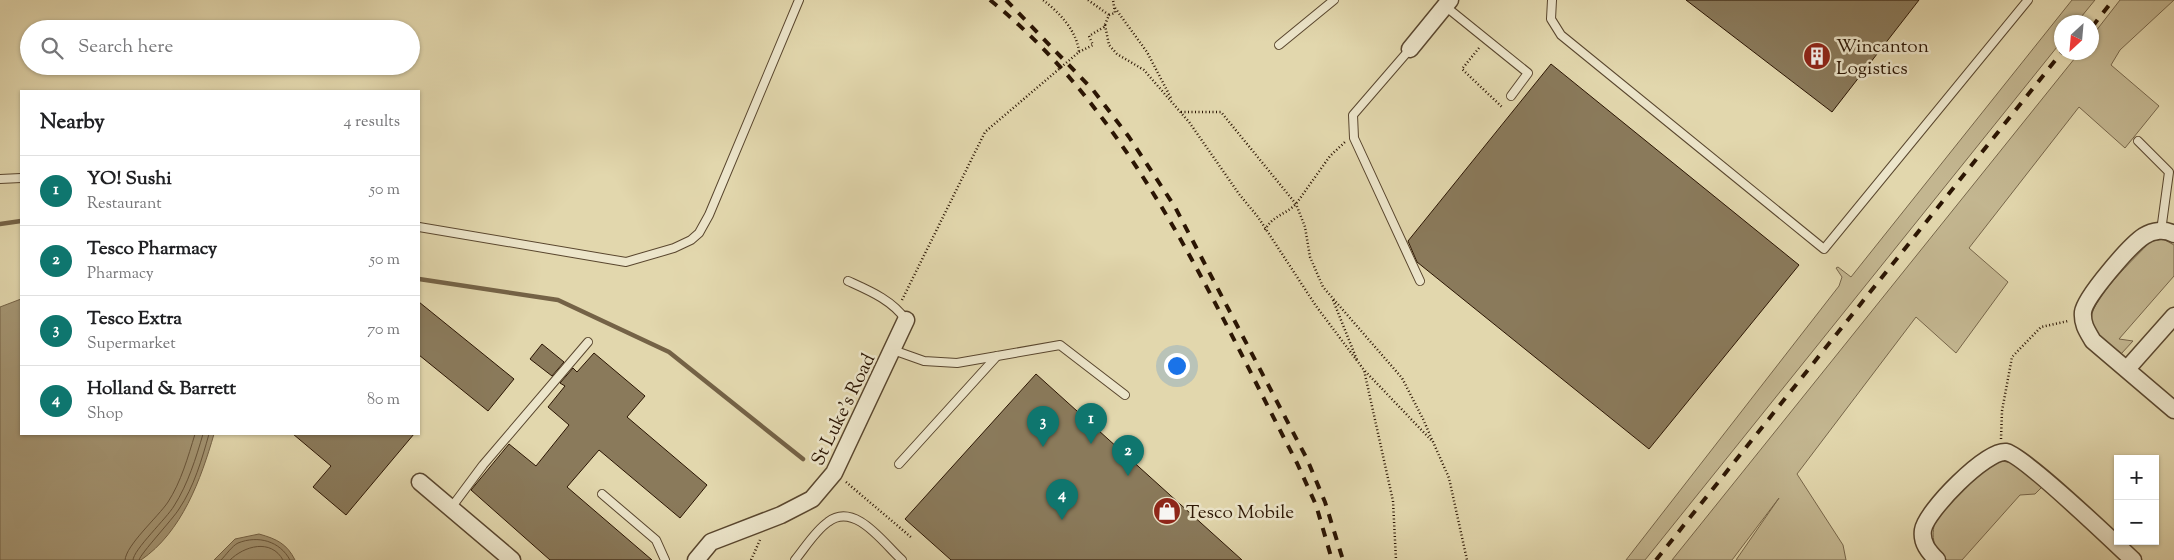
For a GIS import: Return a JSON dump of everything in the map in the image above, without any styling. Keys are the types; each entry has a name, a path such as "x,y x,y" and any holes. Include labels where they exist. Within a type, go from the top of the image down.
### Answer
{"street":[{"path":"1410,49 1447,3"},
{"path":"2168,232 2144,236 2128,252 2087,302 2084,318 2085,328 2093,341 2174,410"},
{"path":"2127,369 2174,316"},
{"name":"St Luke's Road","path":"696,560 711,542 781,515 812,499 834,473 906,320"},
{"path":"1937,560 1924,541 1925,523 1976,466 1986,458 2006,452 2015,455 2029,465 2133,560"},
{"path":"420,482 512,560"}],"lane":[{"path":"420,227 626,262 664,251 691,240 699,233 709,215 799,0"},
{"path":"1279,45 1334,0"},
{"path":"1552,0 1552,20 1560,35 1824,249 2028,0"},
{"path":"1447,3 1486,39 1528,72 1511,96"},
{"path":"1410,49 1352,115 1354,133 1420,281"},
{"path":"2138,141 2169,172 2168,232"},
{"path":"0,179 20,178"},
{"path":"848,281 880,297 898,309 906,320"},
{"path":"451,508 483,465 588,342"},
{"path":"893,350 924,361 957,363 1060,345 1125,395"},
{"path":"899,464 997,356"},
{"path":"602,494 656,540 665,560"},
{"path":"795,560 826,523 837,516 848,515 858,520 902,560"}],"path":[{"path":"1043,0 1067,24 1078,44 1079,52"},
{"path":"1088,0 1109,15"},
{"path":"1113,0 1115,8 1148,52 1174,104"},
{"path":"985,132 1079,52 1093,45 1089,36 1098,33 1115,8"},
{"path":"1105,25 1109,45 1117,54 1144,70 1181,112 1265,230 1316,306 1359,364 1433,443"},
{"path":"1486,39 1462,69 1502,107"},
{"path":"1181,112 1221,112 1296,204 1305,227 1310,257 1323,287 1402,378 1449,478 1467,560"},
{"path":"1265,230 1270,220 1289,211 1296,204 1330,156 1354,133"},
{"path":"1332,297 1359,364"},
{"path":"2001,453 2002,411 2012,357 2041,327 2084,318"},
{"path":"1364,370 1393,501 1396,560"},
{"path":"843,479 912,538"}],"shaded area":[{"path":"2072,0 2095,0 2083,15 2060,15"},
{"path":"2120,0 2174,0 2120,50 2111,65 2159,106 2125,148 2079,107 1969,248 2008,282 1956,353 1916,317 1797,474 1843,545 1846,560 1736,560 1779,498 1732,560 1672,560 2073,60 2099,60 2099,27"},
{"path":"2054,23 2054,51 1645,560 1626,560 1839,286 1842,277 1836,268 1838,267 1851,277"},
{"path":"2163,239 2174,245 2174,276 2119,339 2133,341 2121,354 2097,332 2092,322 2092,314 2104,292 2124,269 2150,242"},
{"path":"2002,461 2017,464 2043,486 2035,494 2020,495 1962,560 1946,560 1938,552 1934,542 1935,521 1975,477 1993,464"}],"water":[{"path":"20,299 20,435 214,435 203,469 179,520 168,535 141,560 0,560 0,307"},
{"path":"259,534 281,543 289,550 295,560 214,560 235,539"}],"building":[{"name":"Wincanton Logistics","path":"1686,0 1919,0 1832,112"},
{"path":"1551,64 1799,265 1649,449 1417,262 1408,241"},
{"path":"420,303 514,379 488,411 420,356"},
{"path":"542,344 564,362 552,376 530,359"},
{"path":"594,353 645,396 627,417 707,485 680,518 599,450 567,487 652,560 550,560 471,490 509,444 536,466 569,425 548,407 565,386 560,383 573,368 577,372"},
{"path":"1036,374 1242,560 951,560 905,519"},
{"path":"294,435 413,435 346,515 313,487 331,466"}],"waterway":[{"path":"0,224 20,221"},
{"path":"420,279 558,300 669,352 803,459"}],"railway":[{"path":"990,0 1042,47 1088,99 1129,156 1166,215 1201,276 1297,463 1316,505 1332,560"},
{"path":"1006,0 1093,90 1129,137 1175,207 1307,459 1325,502 1343,560"},
{"path":"2099,18 2113,0"},
{"path":"1656,560 2056,60"}],"place":[{"name":"Wincanton Logistics","path":"1817,56"},
{"name":"YO! Sushi","path":"1091,444"},
{"name":"Tesco Extra","path":"1043,447"},
{"name":"Tesco Pharmacy","path":"1128,476"},
{"name":"Tesco Mobile","path":"1167,511"},
{"name":"Holland & Barrett","path":"1062,520"}]}
